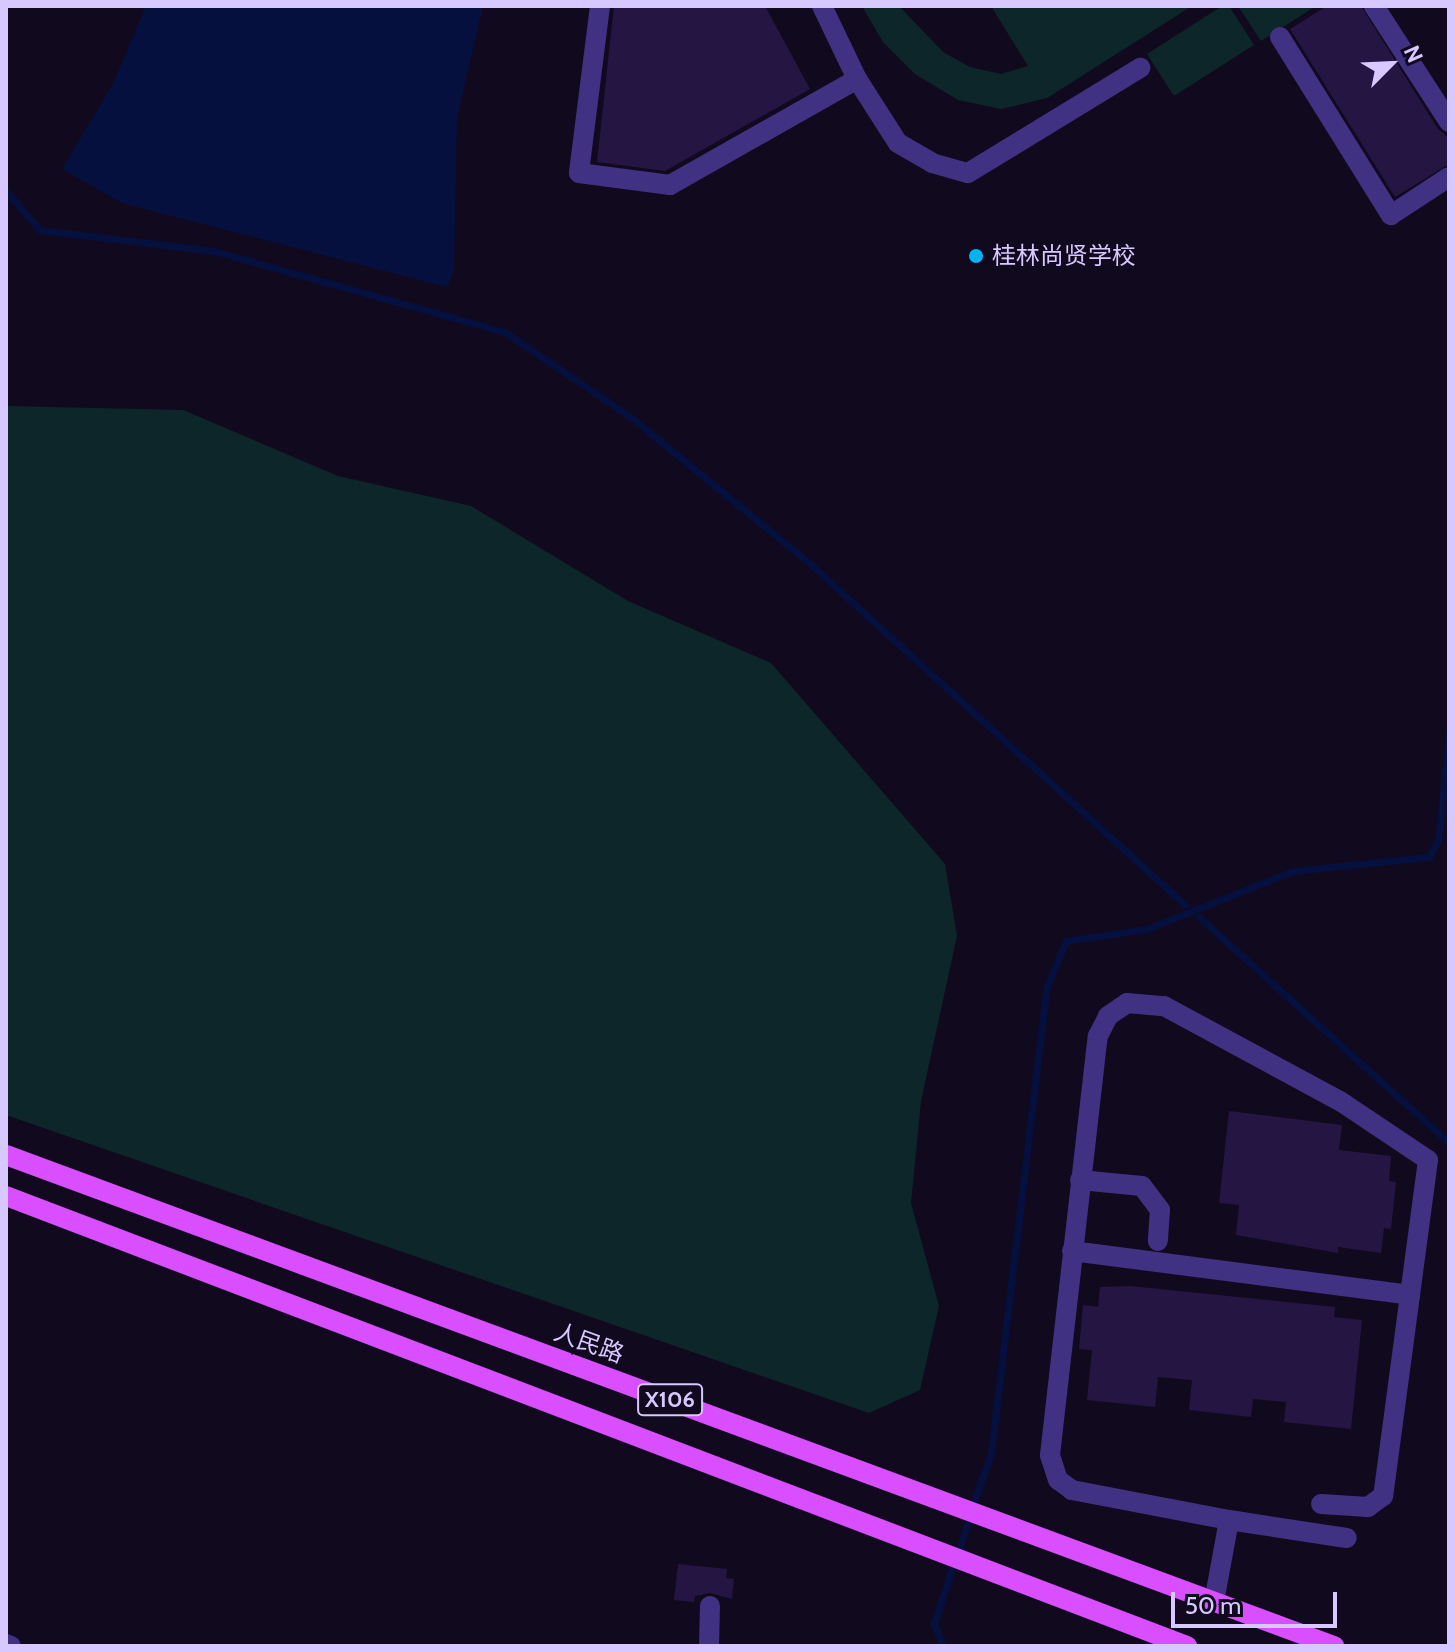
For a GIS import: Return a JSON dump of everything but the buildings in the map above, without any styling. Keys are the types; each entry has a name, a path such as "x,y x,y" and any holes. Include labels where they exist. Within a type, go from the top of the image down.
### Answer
{"main road":[{"name":"人民路","path":"6,1155 1334,1646"},
{"name":"X106","path":"6,1196 1187,1646"}],"lane":[{"path":"600,6 579,173 670,185 857,79"},
{"path":"822,6 857,79 898,143 932,163 968,173 1140,68"},
{"path":"1374,6 1449,122"},
{"path":"1280,37 1391,215 1449,177"},
{"path":"1321,1504 1368,1507 1383,1496 1428,1160 1340,1101 1164,1006 1127,1003 1100,1029 1050,1455 1058,1480 1099,1497 1347,1538"},
{"path":"1080,1180 1142,1186 1160,1210 1158,1241"},
{"path":"1072,1251 1410,1295"},
{"path":"1214,1602 1229,1520"},
{"path":"709,1646 710,1606"}],"green space":[{"path":"862,6 899,6 943,52 970,67 1001,74 1028,66 991,6 1192,6 1047,98 1001,109 958,100 915,74 883,42"},
{"path":"1222,6 1229,6 1254,45 1174,96 1147,54"},
{"path":"1238,6 1316,6 1261,41"},
{"path":"6,406 183,410 338,476 471,506 628,601 771,663 945,864 957,936 921,1101 911,1203 939,1306 920,1390 869,1413 6,1115"}],"shaded area":[{"path":"146,6 483,6 457,118 454,270 447,287 122,203 62,169 113,84"}],"waterway":[{"path":"6,191 40,230 214,251 505,332 632,418 807,561 1185,905"},
{"path":"975,1499 991,1453 1047,986 1066,941 1147,929 1293,871 1429,857 1438,841 1449,734"},
{"path":"1199,917 1446,1140"},
{"path":"960,1546 967,1524"},
{"path":"943,1646 934,1624 951,1571"}],"place":[{"name":"桂林尚贤学校","path":"976,256"}]}
